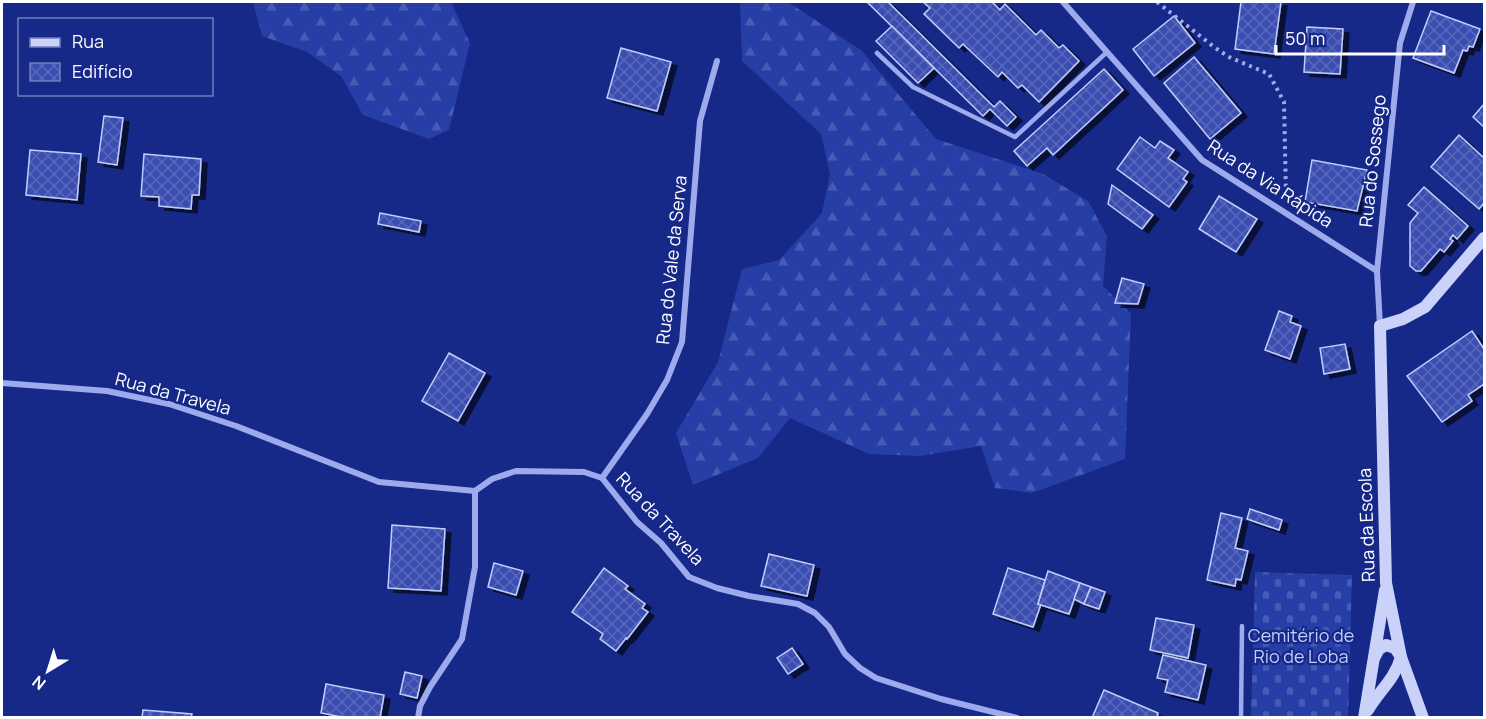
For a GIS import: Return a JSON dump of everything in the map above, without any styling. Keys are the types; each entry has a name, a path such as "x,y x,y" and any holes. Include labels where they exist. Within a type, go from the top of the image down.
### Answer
{"street":[{"name":"Rua da Via Rápida","path":"1063,2 1202,160 1377,271"},
{"name":"Rua do Sossego","path":"1380,326 1377,271 1400,43 1413,2"},
{"name":"Rua do Vale da Serva","path":"602,478 647,414 667,380 682,342 700,121 717,61"},
{"path":"1380,326 1403,319 1425,307 1485,238"},
{"name":"Rua da Escola","path":"1380,326 1386,583 1401,657 1423,717"},
{"name":"Rua da Travela","path":"2,383 107,391 169,404 236,426 379,482 475,491 492,480 516,471 584,472 602,478 637,522 661,543 689,577 717,588 749,596 798,604 815,613 829,627 845,654 860,668 876,678 941,699 1017,717"},
{"path":"2,388 11,384"},
{"path":"418,717 420,706 430,687 462,639 475,567 475,491"},
{"path":"1365,717 1386,583"},
{"path":"1365,717 1376,697 1392,678 1401,657 1395,648 1386,645 1379,649 1373,660"}],"lane":[{"path":"877,53 914,87 1016,137 1107,52"},
{"path":"1241,717 1242,626"}],"path":[{"path":"1157,2 1229,57 1269,74 1278,88 1284,102 1286,213"}],"green space":[{"path":"253,2 451,2 470,43 449,130 429,139 363,115 341,76 307,52 262,36"},
{"path":"740,2 788,2 862,51 936,139 1043,174 1088,201 1107,236 1103,286 1131,314 1125,459 1032,493 995,488 981,446 920,456 869,454 790,418 758,458 693,485 676,433 718,362 742,269 779,260 822,213 830,174 821,134 742,61"},
{"name":"Cemitério de Rio de Loba","path":"1255,572 1352,575 1348,717 1251,717"}],"building":[{"path":"867,2 888,2 994,107 1000,101 1016,117 1007,126 990,109 983,116"},
{"path":"923,2 992,2 1000,10 1005,4 1036,35 1041,30 1059,48 1063,45 1079,61 1039,102 1022,85 1018,88 1002,72 998,77 963,44 959,48 924,14 930,8"},
{"path":"1241,2 1281,2 1274,54 1235,49"},
{"path":"1431,11 1480,29 1473,47 1469,46 1467,51 1463,50 1454,73 1413,58"},
{"path":"1174,16 1195,43 1154,76 1133,49"},
{"path":"892,26 934,68 918,83 876,41"},
{"path":"1307,27 1343,29 1340,74 1304,72"},
{"path":"621,48 671,62 657,111 607,98"},
{"path":"1194,57 1241,113 1210,139 1164,83"},
{"path":"1104,69 1123,90 1053,155 1047,148 1027,166 1014,151"},
{"path":"1484,104 1484,127 1473,117"},
{"path":"104,116 123,118 117,165 98,162"},
{"path":"1459,135 1484,158 1484,203 1479,209 1431,167"},
{"path":"1140,137 1155,148 1160,141 1174,150 1168,158 1188,172 1183,179 1187,182 1169,207 1117,169"},
{"path":"30,150 81,154 77,200 26,195"},
{"path":"144,154 201,159 199,195 192,195 191,209 159,206 159,197 141,196"},
{"path":"1312,160 1367,170 1357,211 1305,202"},
{"path":"1112,185 1153,215 1142,229 1108,204"},
{"path":"1424,187 1468,226 1457,239 1453,235 1450,239 1453,241 1444,252 1440,249 1421,271 1416,271 1410,266 1410,223 1418,213 1408,205"},
{"path":"1219,196 1257,219 1236,252 1199,229"},
{"path":"380,213 421,221 419,232 378,224"},
{"path":"1122,278 1144,284 1138,304 1115,303"},
{"path":"1279,311 1292,316 1290,322 1301,326 1290,359 1265,350"},
{"path":"1472,331 1484,349 1484,384 1468,395 1472,401 1442,422 1407,376"},
{"path":"1345,344 1350,369 1324,374 1320,348"},
{"path":"449,353 485,373 458,421 422,401"},
{"path":"1250,509 1282,520 1279,530 1247,519"},
{"path":"1221,513 1242,518 1235,548 1248,551 1241,580 1236,579 1235,586 1207,580"},
{"path":"392,525 445,529 441,591 388,588"},
{"path":"769,554 814,565 807,596 761,586"},
{"path":"494,563 523,571 516,595 488,587"},
{"path":"604,568 628,586 625,589 645,604 642,608 648,612 616,651 600,639 603,634 572,612"},
{"path":"1008,568 1045,580 1038,604 1041,604 1033,627 993,614"},
{"path":"1048,571 1080,583 1069,614 1038,604"},
{"path":"1080,583 1091,587 1084,604 1074,599"},
{"path":"1091,587 1105,592 1099,609 1084,604"},
{"path":"1156,618 1194,625 1188,658 1150,650"},
{"path":"792,648 803,664 788,674 777,658"},
{"path":"1163,655 1206,665 1198,700 1165,692 1168,680 1157,678"},
{"path":"405,672 422,676 417,698 400,694"},
{"path":"326,684 384,695 380,718 347,718 321,713"},
{"path":"1104,690 1158,713 1157,718 1092,718"},
{"path":"143,710 192,714 191,718 142,718"}]}
